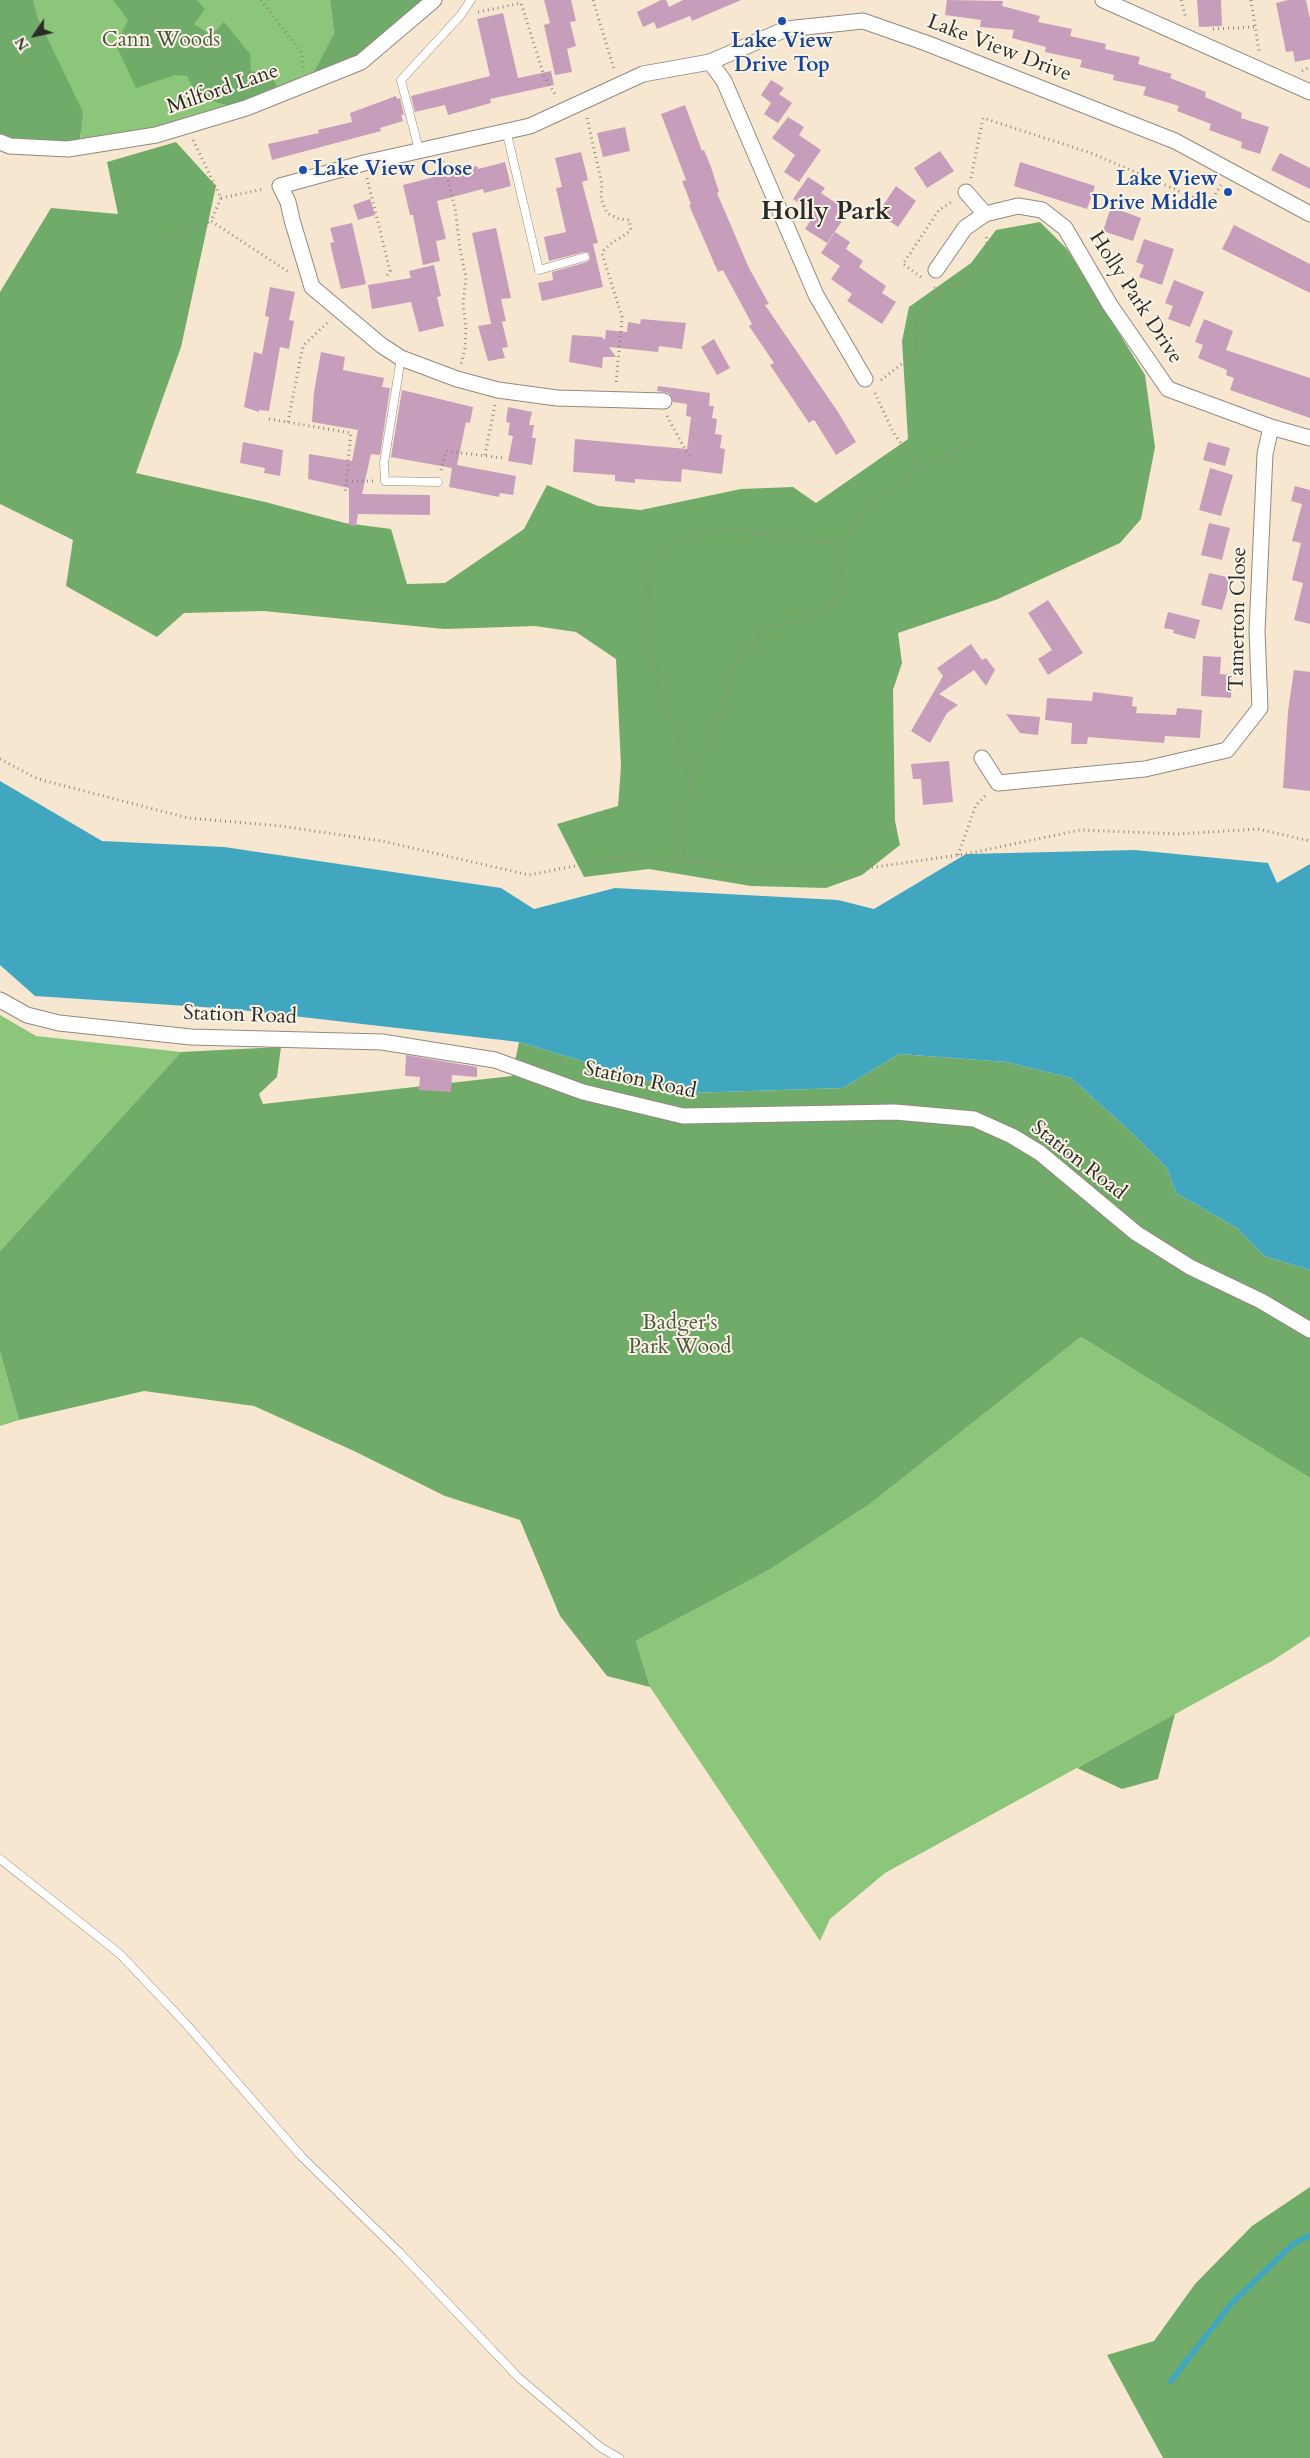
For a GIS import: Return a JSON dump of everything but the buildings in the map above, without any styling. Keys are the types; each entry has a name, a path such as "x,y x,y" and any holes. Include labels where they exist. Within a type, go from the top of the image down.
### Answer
{"street":[{"name":"Milford Lane","path":"0,142 10,146 68,149 156,135 246,108 361,62 434,0"},
{"path":"1103,0 1310,92"},
{"name":"Lake View Drive","path":"710,62 786,29 863,21 936,46 1175,141 1310,214"},
{"path":"664,401 557,398 498,390 457,379 401,358 381,345 312,287 288,202 280,186 364,163 530,126 642,74 710,62 724,81 816,295 869,383"},
{"path":"966,192 984,214"},
{"name":"Holly Park Drive","path":"936,270 965,228 984,214 1018,206 1042,210 1065,228 1110,305 1168,389 1271,427 1310,438"},
{"name":"Tamerton Close","path":"998,783 1145,769 1227,750 1260,708 1257,631 1264,454 1271,427"},
{"path":"982,758 998,783"},
{"name":"Station Road","path":"0,1000 27,1015 59,1023 191,1037 382,1042 495,1060 583,1092 683,1116 895,1112 974,1120 1012,1136 1040,1153 1136,1233 1190,1267 1261,1301 1310,1330"}],"lane":[{"path":"419,150 401,80 460,16 470,0"},
{"path":"506,130 539,270 585,257"},
{"path":"401,358 384,463 385,482 438,482"},
{"path":"0,1859 120,1954 187,2025 301,2156 399,2252 519,2378 600,2447 618,2458"}],"path":[{"path":"262,0 301,52 307,84"},
{"path":"593,0 612,63"},
{"path":"1181,0 1183,13 1192,24"},
{"path":"1252,0 1258,49"},
{"path":"460,16 521,3 544,76 564,110"},
{"path":"1208,30 1255,27"},
{"path":"585,100 586,118 602,184 601,198 607,214 619,219 629,220 632,230 620,240 608,244 602,253 622,317 614,400"},
{"path":"909,268 903,264 940,210 969,189 983,118 1091,153 1209,204 1230,172"},
{"path":"157,243 211,221 220,198 187,126"},
{"path":"440,145 455,208 460,249 466,277 463,304 466,326 463,359"},
{"path":"364,163 390,271 385,278"},
{"path":"220,198 280,186"},
{"path":"920,470 893,432 869,383 916,353 916,319 939,292 958,284 988,257 984,214"},
{"path":"211,221 312,287"},
{"path":"932,285 939,292"},
{"path":"288,422 303,346 339,310"},
{"path":"664,401 666,415 690,460"},
{"path":"268,419 351,432 345,493"},
{"path":"485,455 491,424"},
{"path":"684,861 682,811 717,723 735,662 764,630 816,615 844,594 840,544 870,504 920,470 968,443"},
{"path":"438,482 446,451 504,458"},
{"path":"346,481 385,482"},
{"path":"691,787 683,752 659,690 646,614 650,566 681,540 729,528 840,544"},
{"path":"0,759 38,779 188,818 282,826 382,841 529,875 615,858 684,861 789,874 847,871 958,856 1080,830 1178,834 1258,829 1310,841"},
{"path":"958,856 976,805 998,783"}],"green space":[{"path":"0,0 330,0 334,33 320,61 326,77 181,126 80,140 81,135"},
{"name":"Cann Woods","path":"0,0 33,0 38,19 83,112 80,140 48,145 0,146"},
{"name":"Cann Woods","path":"113,0 197,0 205,9 194,24 211,35 224,22 250,54 251,71 270,74 277,86 232,106 198,98 187,76 175,75 136,88 116,45 128,20"},
{"path":"330,0 429,0 359,59 310,80 334,33"},
{"path":"176,142 216,186 181,347 136,473 265,502 345,523 391,529 407,584 445,583 524,529 547,485 598,506 641,510 741,489 793,487 816,503 908,439 902,341 909,307 971,263 996,230 1040,222 1067,249 1145,375 1155,447 1141,519 1120,543 998,599 898,633 902,663 893,690 895,821 900,845 862,875 826,888 751,886 649,869 584,877 557,824 618,806 621,766 616,659 576,632 535,626 444,629 264,611 184,613 157,637 66,586 73,540 0,504 0,292 51,208 118,214 107,162"},
{"path":"0,1015 36,1036 181,1052 0,1251"},
{"name":"Badger's Park Wood","path":"519,1042 689,1093 843,1088 899,1054 1006,1062 1071,1078 1132,1133 1167,1168 1176,1193 1237,1228 1264,1256 1310,1270 1310,1478 1081,1337 870,1504 769,1570 636,1641 650,1687 607,1676 560,1616 520,1520 445,1496 354,1451 254,1406 144,1391 19,1420 0,1352 0,1251 181,1052 281,1047 277,1077 259,1094 263,1104 512,1076"},
{"path":"1081,1337 1310,1478 1310,1636 1272,1661 885,1873 830,1919 820,1941 650,1687 636,1641 769,1570 870,1504"},
{"path":"0,1352 19,1420 0,1426"},
{"path":"1175,1714 1158,1779 1122,1789 1077,1768"},
{"path":"1310,2187 1310,2458 1163,2458 1107,2355 1154,2341 1195,2284 1252,2226"}],"water":[{"path":"0,781 102,841 224,847 501,888 534,909 615,888 838,900 874,909 966,854 1135,850 1268,863 1277,883 1310,864 1310,1270 1264,1256 1237,1228 1176,1193 1167,1168 1132,1133 1071,1078 1006,1062 899,1054 843,1088 689,1093 519,1042 232,1009 35,996 0,965"}],"waterway":[{"path":"1171,2381 1231,2304 1292,2245 1310,2235"}],"place":[{"name":"Lake View Drive Top","path":"782,21"},
{"name":"Lake View Close","path":"303,170"},
{"name":"Lake View Drive Middle","path":"1228,192"}],"district":[{"name":"Holly Park","path":"826,213"}]}
